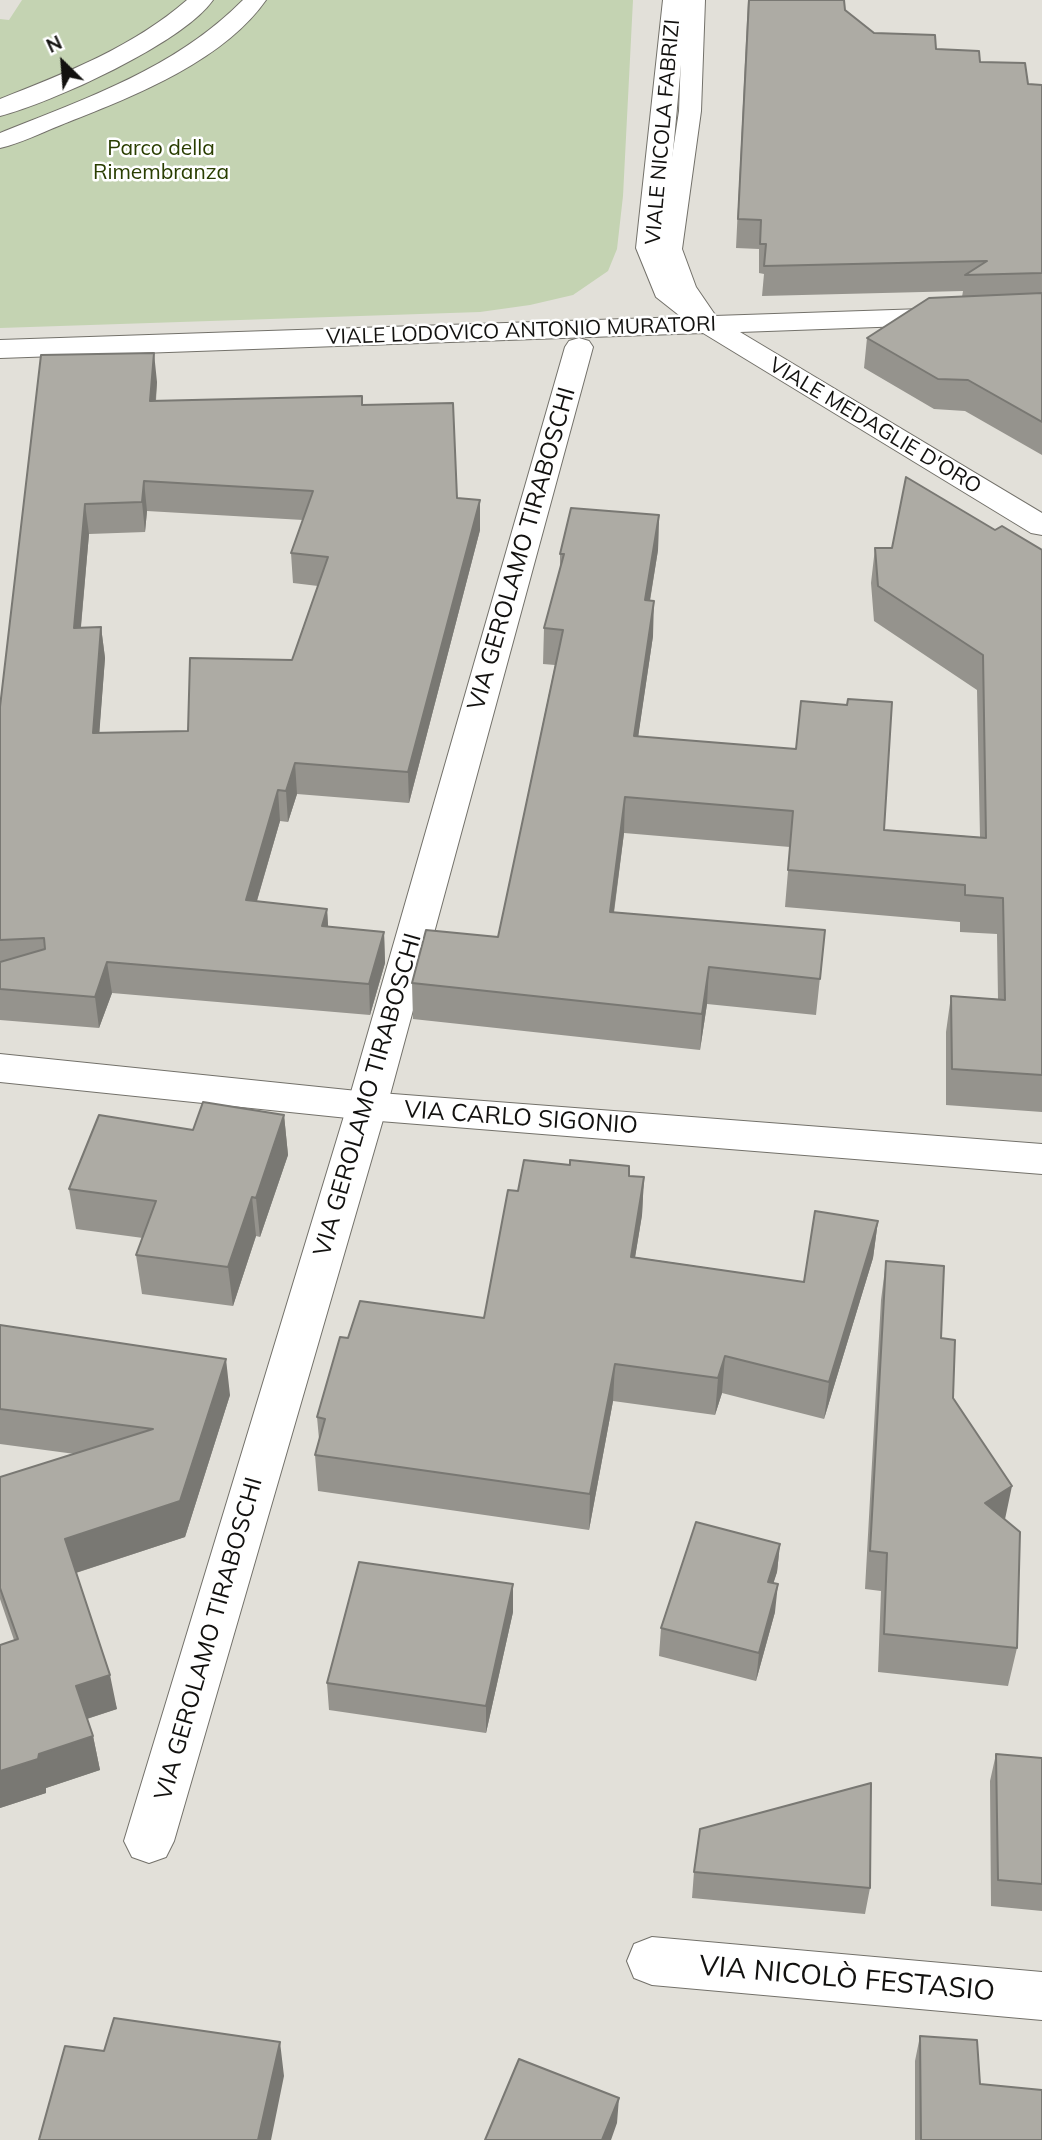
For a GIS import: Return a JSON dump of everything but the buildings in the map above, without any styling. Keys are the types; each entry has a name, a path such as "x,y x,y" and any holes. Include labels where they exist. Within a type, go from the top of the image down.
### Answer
{"street":[{"path":"0,108 132,50 176,23 201,0"},
{"name":"VIALE NICOLA FABRIZI","path":"675,0 650,248 667,291 709,325"},
{"name":"VIALE LODOVICO ANTONIO MURATORI","path":"0,349 1042,313"},
{"name":"VIALE MEDAGLIE D'ORO","path":"709,325 1042,526"},
{"name":"VIA GEROLAMO TIRABOSCHI","path":"149,1841 367,1106 579,347"},
{"name":"VIA CARLO SIGONIO","path":"0,1068 367,1106 1042,1158"},
{"name":"VIA NICOLÒ FESTASIO","path":"652,1961 1042,1996"}],"lane":[{"path":"0,141 140,82 187,57 225,31 255,0"},
{"name":"VIALE NICOLA FABRIZI","path":"694,0 690,111 670,249 683,287 709,325"}],"green space":[{"name":"Parco della Rimembranza","path":"22,0 633,0 623,196 617,249 608,271 573,295 530,305 480,312 0,328 0,19 9,20"}]}
